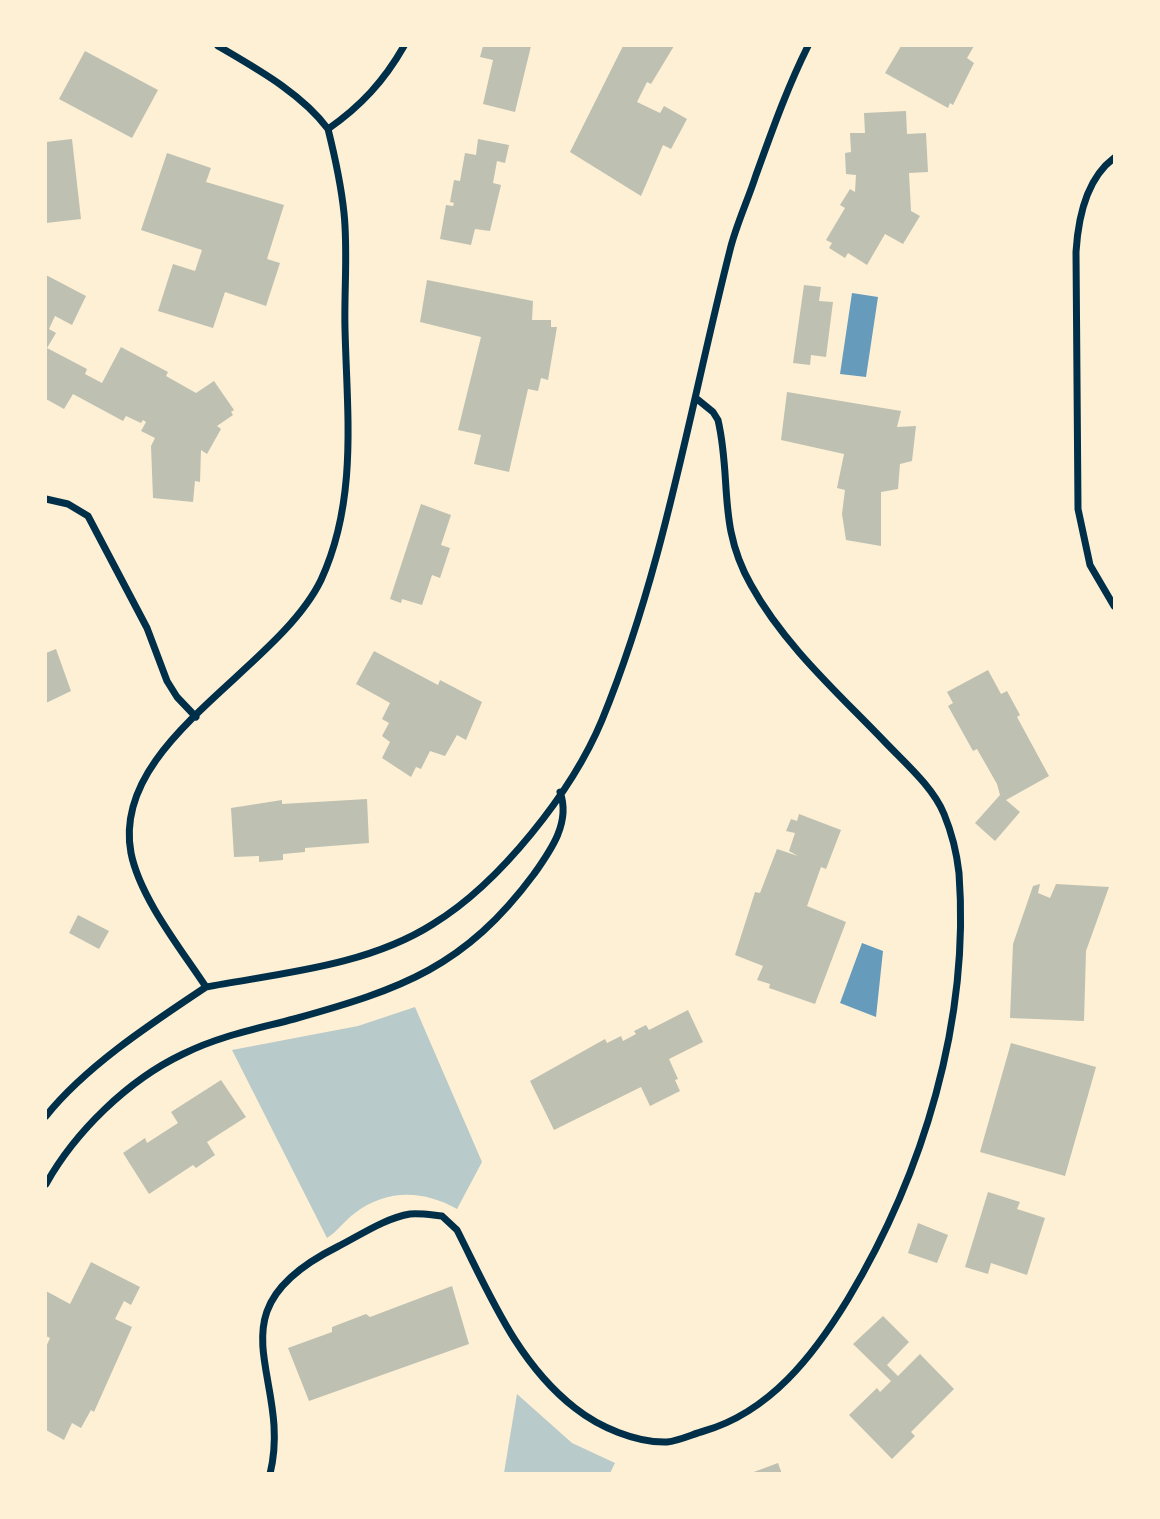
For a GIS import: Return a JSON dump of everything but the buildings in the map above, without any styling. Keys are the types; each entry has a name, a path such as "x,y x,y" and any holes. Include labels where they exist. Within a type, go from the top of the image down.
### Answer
{"street":[{"path":"206,987 146,891 131,854 130,833 137,792 146,773 162,751 290,627 321,579 340,527 349,468 344,215 328,129 280,85 218,46"},
{"path":"328,129 368,97 387,75 404,46"},
{"path":"46,1116 83,1079 166,1014 206,987 355,957 431,926 460,906 517,850 560,792 589,746 613,688 666,519 697,399 731,247 788,86 808,46"},
{"path":"1115,158 1096,178 1088,195 1081,212 1076,252 1078,509 1090,565 1115,606"},
{"path":"270,1474 273,1461 272,1422 263,1358 263,1334 274,1297 288,1278 308,1261 382,1224 410,1214 442,1216 457,1230 528,1363 576,1409 621,1434 668,1442 719,1427 781,1389 826,1335 871,1261 901,1199 920,1146 946,1047 959,961 959,870 943,811 927,789 784,636 751,586 740,564 728,524 718,420 713,412 697,399"},
{"path":"46,499 68,504 88,516 147,628 167,681 177,697 196,717"},
{"path":"46,1184 74,1140 89,1124 180,1055 231,1034 295,1019 384,991 441,965 464,950 509,906 550,852 563,815 560,792"}],"shaded area":[{"path":"415,1007 482,1162 457,1209 431,1198 392,1196 367,1205 327,1238 232,1050 358,1026"},
{"path":"517,1394 572,1443 615,1463 610,1473 504,1473"}],"water":[{"path":"852,293 878,297 866,377 840,374"},
{"path":"862,943 883,951 876,1017 840,1003"}]}
